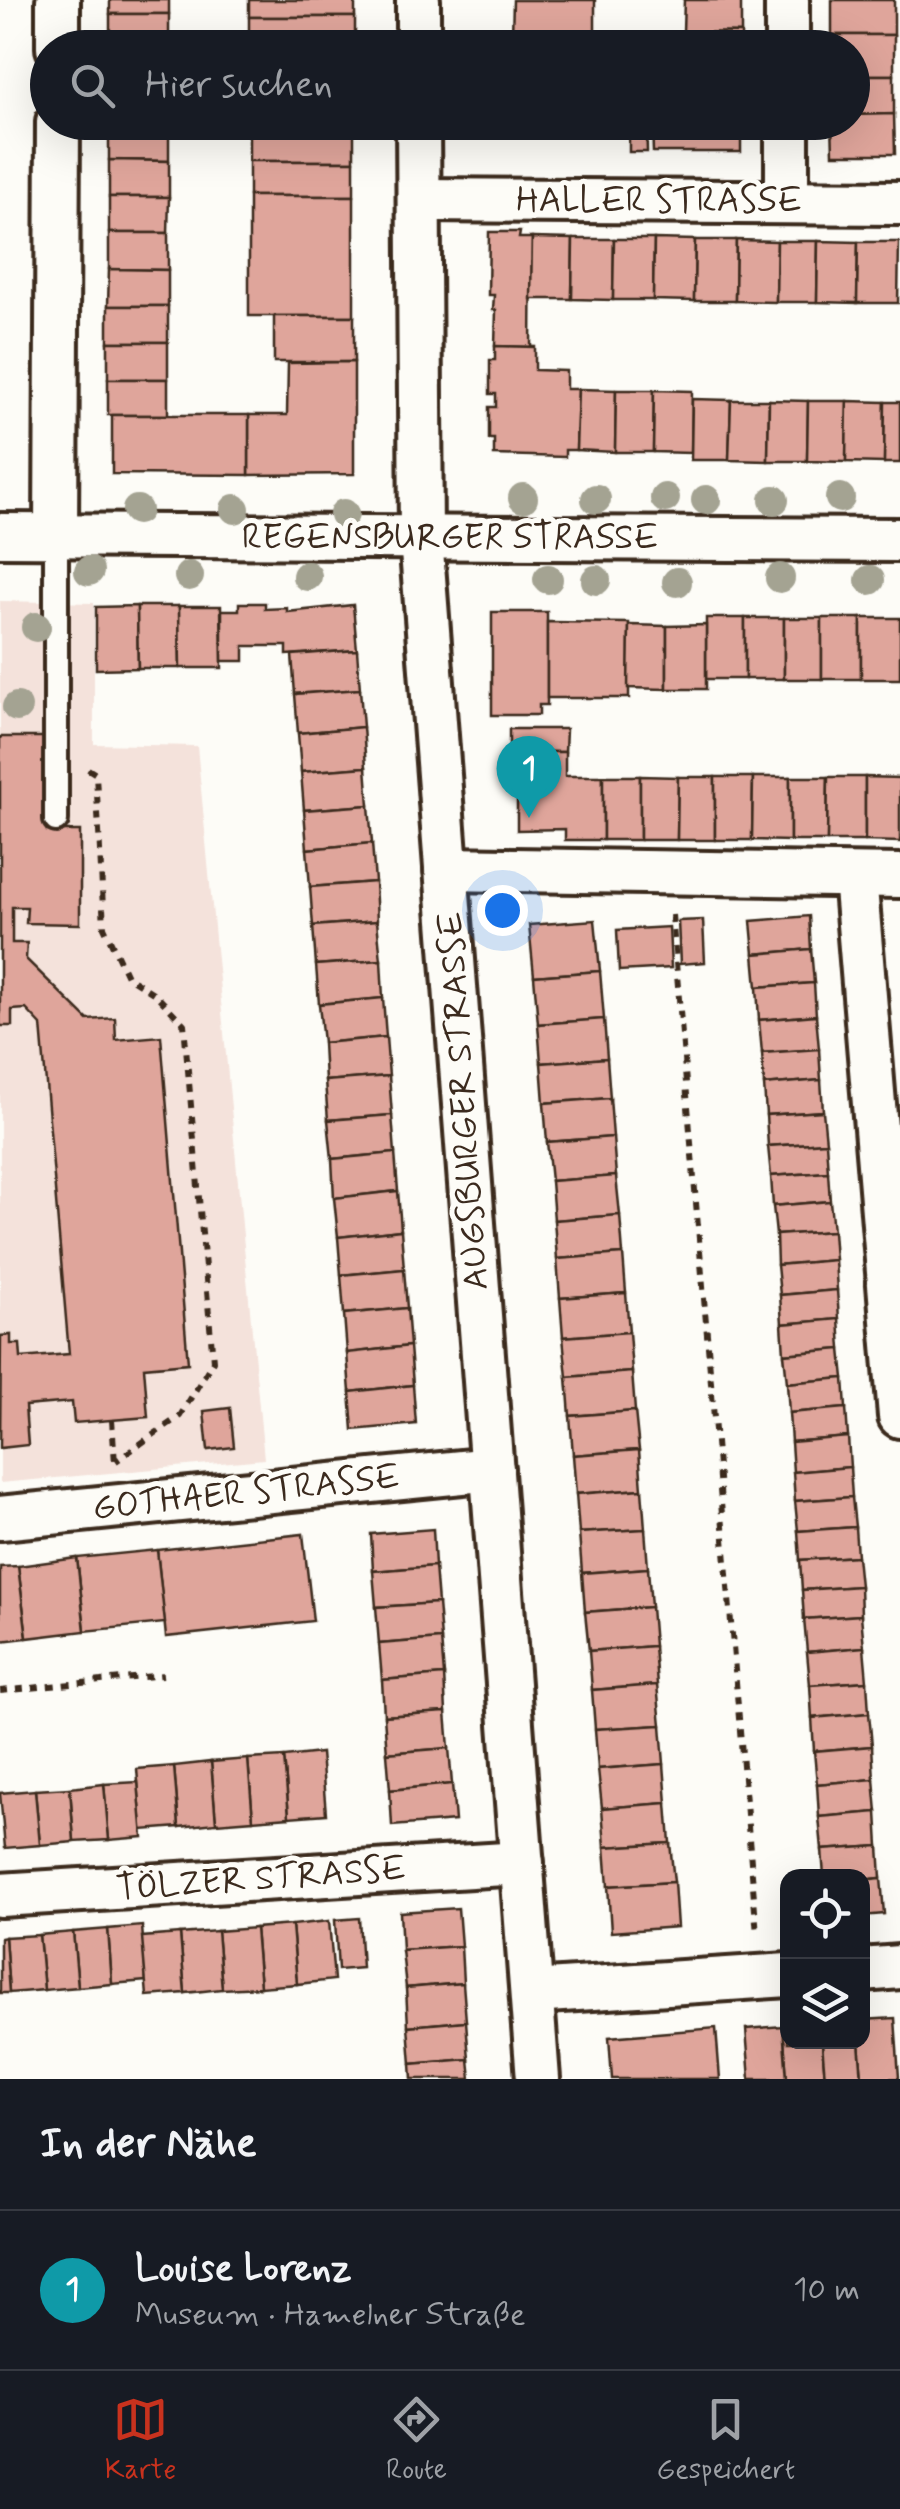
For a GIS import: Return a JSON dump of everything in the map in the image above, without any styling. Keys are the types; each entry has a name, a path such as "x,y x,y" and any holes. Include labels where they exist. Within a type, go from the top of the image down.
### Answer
{"street":[{"path":"58,0 58,30"},
{"path":"418,0 418,30"},
{"path":"787,0 787,30"},
{"path":"56,536 58,140"},
{"name":"AUGSBURGER STRASSE","path":"418,140 421,538 538,2079"},
{"path":"786,202 787,140"},
{"name":"HALLER STRASSE","path":"418,200 900,202"},
{"name":"REGENSBURGER STRASSE","path":"0,535 900,540"},
{"path":"446,869 900,876"},
{"path":"855,876 900,1416"},
{"name":"GOTHAER STRASSE","path":"0,1518 492,1468"},
{"name":"TÖLZER STRASSE","path":"0,1895 522,1862"},
{"path":"870,1969 900,1967"},
{"path":"532,1992 774,1976"}],"lane":[{"path":"56,536 56,820"}],"path":[{"path":"55,751 96,774 104,928 119,960 127,976 156,995 184,1024 213,1361 180,1416 115,1462"},
{"path":"669,874 774,1976"},
{"path":"0,1691 163,1675"}],"shaded area":[{"path":"0,601 94,603 94,744 197,746 264,1459 0,1483"}],"building":[{"path":"110,0 169,0 169,14 110,14"},
{"path":"249,0 355,0 355,17 249,17"},
{"path":"513,0 595,0 595,30 512,30"},
{"path":"684,0 741,0 741,30 683,30"},
{"path":"832,0 894,0 894,35 870,35 870,30 832,30"},
{"path":"110,14 169,14 169,30 110,30"},
{"path":"249,17 355,17 355,30 249,30"},
{"path":"870,35 894,35 894,75 870,75"},
{"path":"870,75 894,75 894,114 870,115"},
{"path":"894,114 895,154 833,154 833,140 870,140 870,115"},
{"path":"109,140 169,140 169,161 109,160"},
{"path":"249,140 354,140 354,161 249,161"},
{"path":"629,140 647,140 647,152 629,152"},
{"path":"653,140 741,140 741,152 653,152"},
{"path":"109,160 169,161 169,197 109,197"},
{"path":"249,161 354,161 354,196 249,196"},
{"path":"249,196 354,196 354,316 249,316"},
{"path":"109,197 169,197 168,233 109,233"},
{"path":"489,232 520,232 519,238 532,238 531,347 495,346 494,295 488,295"},
{"path":"109,233 168,233 168,270 109,269"},
{"path":"532,238 573,239 572,299 531,299"},
{"path":"573,239 614,239 613,300 572,299"},
{"path":"614,239 654,239 653,300 613,300"},
{"path":"654,239 695,240 694,301 653,300"},
{"path":"695,240 736,240 735,301 694,301"},
{"path":"736,240 777,241 776,302 735,301"},
{"path":"777,241 818,241 817,302 776,302"},
{"path":"818,241 858,242 857,303 817,302"},
{"path":"858,242 899,242 898,303 857,303"},
{"path":"109,269 168,270 168,306 108,306"},
{"path":"108,306 168,306 168,342 108,342"},
{"path":"274,316 354,316 354,362 274,362"},
{"path":"108,342 168,342 168,379 108,379"},
{"path":"495,346 535,347 535,370 566,371 566,389 578,389 576,450 565,450 565,457 494,455 494,439 489,439 489,407 496,407 496,394 490,394 490,360 495,360"},
{"path":"354,362 354,474 249,475 249,415 287,415 288,363"},
{"path":"108,379 168,379 168,415 108,415"},
{"path":"578,389 616,390 615,452 576,450"},
{"path":"616,390 654,390 653,452 615,452"},
{"path":"654,390 692,391 691,453 653,452"},
{"path":"692,399 731,400 729,460 691,460"},
{"path":"731,400 769,400 768,461 729,460"},
{"path":"769,400 808,401 807,461 768,461"},
{"path":"808,401 847,401 846,462 807,461"},
{"path":"847,401 885,402 884,463 846,462"},
{"path":"885,402 900,402 900,463 884,463"},
{"path":"112,415 249,415 249,475 112,474"},
{"path":"239,603 265,603 265,609 287,608 287,612 353,605 357,650 287,655 287,646 244,646 244,661 222,661 222,610 239,610"},
{"path":"137,606 138,668 96,669 96,607"},
{"path":"137,606 179,606 180,668 138,668"},
{"path":"179,606 221,606 222,668 180,668"},
{"path":"492,612 547,612 547,705 539,705 539,715 492,715"},
{"path":"706,618 745,618 745,679 706,679"},
{"path":"745,618 784,618 784,679 745,679"},
{"path":"784,618 822,618 822,679 784,679"},
{"path":"822,618 861,618 861,679 822,679"},
{"path":"861,618 900,618 900,679 861,679"},
{"path":"547,622 629,623 629,698 547,698"},
{"path":"629,625 667,626 667,689 628,688"},
{"path":"706,625 706,689 667,689 667,626"},
{"path":"357,650 360,689 295,694 292,655"},
{"path":"360,689 363,727 298,733 295,694"},
{"path":"363,727 366,767 301,772 298,733"},
{"path":"509,729 566,729 565,752 509,752"},
{"path":"0,737 47,737 47,831 80,831 80,924 26,923 27,907 12,907 12,943 27,943 26,959 88,1020 115,1018 116,1040 161,1036 188,1363 144,1367 148,1417 74,1423 72,1402 25,1406 28,1445 0,1448 1,1336 11,1335 11,1344 20,1344 21,1358 69,1354 41,1025 26,1009 12,1010 12,1026 0,1026"},
{"path":"517,752 565,752 565,776 603,776 603,840 565,840 565,829 517,830"},
{"path":"366,767 369,805 304,810 301,772"},
{"path":"603,776 640,776 640,840 603,840"},
{"path":"640,776 678,777 677,840 640,840"},
{"path":"678,777 715,777 715,840 677,840"},
{"path":"715,777 753,777 752,840 715,840"},
{"path":"753,777 790,777 790,841 752,840"},
{"path":"790,777 828,777 827,841 790,841"},
{"path":"828,777 865,777 865,841 827,841"},
{"path":"865,777 900,778 900,842 865,841"},
{"path":"369,805 372,843 307,849 304,810"},
{"path":"372,843 375,882 310,887 307,849"},
{"path":"375,882 377,921 313,926 310,887"},
{"path":"809,916 811,949 754,954 751,921"},
{"path":"595,920 600,971 534,976 529,925"},
{"path":"703,920 705,962 680,964 678,921"},
{"path":"377,921 381,960 316,965 313,926"},
{"path":"669,927 671,968 619,971 617,930"},
{"path":"811,949 814,983 757,987 754,954"},
{"path":"381,960 383,998 319,1004 316,965"},
{"path":"600,971 604,1019 538,1024 534,976"},
{"path":"814,983 816,1015 759,1020 757,987"},
{"path":"383,998 386,1037 323,1043 319,1004"},
{"path":"816,1015 819,1049 762,1053 759,1020"},
{"path":"604,1019 607,1058 541,1063 538,1024"},
{"path":"386,1037 389,1076 325,1081 323,1043"},
{"path":"819,1049 821,1080 764,1085 762,1053"},
{"path":"607,1058 610,1098 544,1103 541,1063"},
{"path":"389,1076 392,1115 328,1120 325,1081"},
{"path":"821,1080 823,1111 766,1115 764,1085"},
{"path":"610,1098 613,1137 547,1142 544,1103"},
{"path":"823,1111 826,1142 768,1146 766,1115"},
{"path":"392,1115 395,1153 332,1159 328,1120"},
{"path":"613,1137 616,1176 551,1181 547,1142"},
{"path":"826,1142 828,1172 771,1176 768,1146"},
{"path":"395,1153 398,1191 334,1198 332,1159"},
{"path":"828,1172 830,1201 773,1206 771,1176"},
{"path":"616,1176 620,1215 554,1220 551,1181"},
{"path":"398,1191 401,1230 338,1237 334,1198"},
{"path":"830,1201 833,1231 776,1235 773,1206"},
{"path":"620,1215 623,1254 557,1259 554,1220"},
{"path":"401,1230 404,1269 341,1275 338,1237"},
{"path":"833,1231 835,1260 777,1265 776,1235"},
{"path":"623,1254 626,1293 560,1298 557,1259"},
{"path":"835,1260 837,1290 780,1295 777,1265"},
{"path":"404,1269 407,1308 344,1314 341,1275"},
{"path":"837,1290 839,1319 782,1324 780,1295"},
{"path":"626,1293 629,1332 563,1337 560,1298"},
{"path":"407,1308 410,1346 347,1353 344,1314"},
{"path":"839,1319 841,1349 784,1354 782,1324"},
{"path":"629,1332 632,1372 567,1377 563,1337"},
{"path":"410,1346 413,1385 350,1392 347,1353"},
{"path":"841,1349 844,1378 787,1383 784,1354"},
{"path":"632,1372 635,1411 570,1416 567,1377"},
{"path":"844,1378 846,1408 789,1413 787,1383"},
{"path":"413,1385 416,1424 353,1430 350,1392"},
{"path":"230,1408 234,1447 208,1450 204,1411"},
{"path":"846,1408 848,1437 791,1442 789,1413"},
{"path":"635,1411 639,1450 573,1455 570,1416"},
{"path":"848,1437 850,1467 793,1472 791,1442"},
{"path":"639,1450 642,1489 576,1494 573,1455"},
{"path":"850,1467 852,1497 795,1501 793,1472"},
{"path":"642,1489 645,1529 579,1533 576,1494"},
{"path":"852,1497 855,1527 798,1531 795,1501"},
{"path":"855,1527 857,1556 800,1560 798,1531"},
{"path":"433,1529 435,1566 373,1571 371,1534"},
{"path":"645,1529 648,1568 582,1573 579,1533"},
{"path":"303,1534 313,1621 166,1637 157,1550"},
{"path":"157,1550 165,1623 85,1631 77,1558"},
{"path":"857,1556 860,1586 802,1590 800,1560"},
{"path":"77,1558 85,1631 27,1638 18,1566"},
{"path":"18,1566 27,1638 0,1641 0,1567"},
{"path":"435,1566 438,1603 376,1607 373,1571"},
{"path":"648,1568 651,1607 585,1612 582,1573"},
{"path":"860,1586 861,1615 804,1619 802,1590"},
{"path":"438,1603 441,1639 379,1644 376,1607"},
{"path":"651,1607 654,1646 589,1651 585,1612"},
{"path":"861,1615 864,1647 807,1652 804,1619"},
{"path":"441,1639 444,1675 382,1680 379,1644"},
{"path":"654,1646 657,1685 592,1690 589,1651"},
{"path":"864,1647 867,1681 810,1685 807,1652"},
{"path":"444,1675 446,1712 384,1716 382,1680"},
{"path":"867,1681 869,1713 812,1718 810,1685"},
{"path":"657,1685 661,1725 595,1729 592,1690"},
{"path":"446,1712 449,1748 387,1753 384,1716"},
{"path":"869,1713 872,1746 814,1751 812,1718"},
{"path":"661,1725 664,1764 598,1769 595,1729"},
{"path":"872,1746 874,1779 817,1784 814,1751"},
{"path":"449,1748 452,1784 390,1790 387,1753"},
{"path":"321,1753 326,1814 289,1817 284,1757"},
{"path":"284,1757 289,1817 253,1820 248,1759"},
{"path":"248,1759 253,1820 216,1823 211,1762"},
{"path":"211,1762 216,1823 179,1827 174,1766"},
{"path":"664,1764 667,1803 602,1808 598,1769"},
{"path":"174,1766 179,1827 142,1830 137,1769"},
{"path":"874,1779 877,1812 819,1817 817,1784"},
{"path":"138,1782 143,1837 109,1840 104,1784"},
{"path":"104,1784 109,1840 74,1842 70,1788"},
{"path":"452,1784 455,1821 392,1826 390,1790"},
{"path":"70,1788 74,1842 40,1845 35,1790"},
{"path":"35,1790 40,1845 5,1848 0,1793"},
{"path":"667,1803 670,1843 605,1847 602,1808"},
{"path":"877,1812 879,1846 822,1850 819,1817"},
{"path":"670,1843 674,1882 608,1886 605,1847"},
{"path":"879,1846 881,1878 870,1879 870,1869 823,1869 822,1850"},
{"path":"881,1878 884,1914 870,1915 870,1879"},
{"path":"674,1882 677,1927 611,1932 608,1886"},
{"path":"458,1908 461,1946 402,1950 400,1912"},
{"path":"359,1918 362,1968 338,1970 335,1920"},
{"path":"329,1921 334,1980 297,1984 292,1925"},
{"path":"292,1925 297,1984 260,1987 255,1928"},
{"path":"142,1926 146,1981 112,1984 108,1929"},
{"path":"255,1928 260,1987 222,1989 217,1931"},
{"path":"108,1929 112,1984 78,1987 73,1932"},
{"path":"217,1931 222,1989 185,1993 180,1934"},
{"path":"73,1932 78,1987 44,1990 39,1935"},
{"path":"180,1934 185,1993 147,1996 142,1937"},
{"path":"39,1935 44,1990 9,1993 5,1937"},
{"path":"5,1937 9,1993 0,1993 0,1938"},
{"path":"461,1946 463,1983 406,1988 402,1950"},
{"path":"463,1983 466,2021 408,2026 406,1988"},
{"path":"895,2018 899,2078 862,2079 860,2049 870,2049 870,2020"},
{"path":"466,2021 469,2059 411,2064 408,2026"},
{"path":"780,2026 787,2079 750,2079 746,2029"},
{"path":"716,2028 720,2079 612,2079 609,2037"},
{"path":"785,2049 823,2049 825,2079 787,2079"},
{"path":"823,2049 860,2049 862,2079 825,2079"},
{"path":"469,2059 471,2079 412,2079 411,2064"}],"place":[{"name":"Louise Lorenz","path":"529,818"}]}
